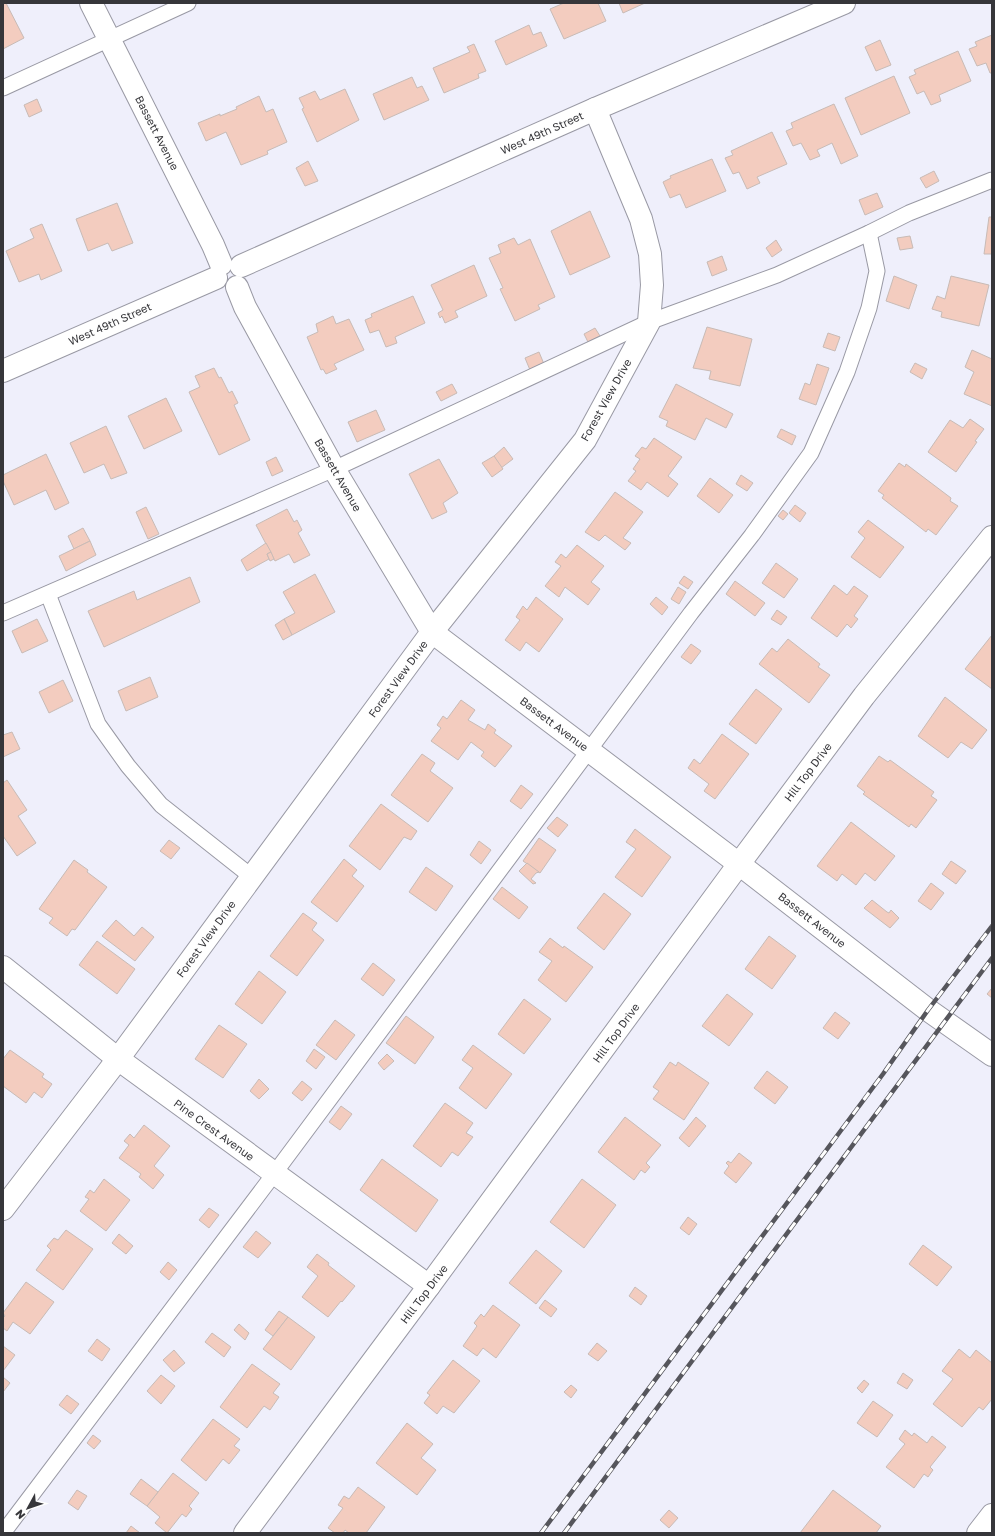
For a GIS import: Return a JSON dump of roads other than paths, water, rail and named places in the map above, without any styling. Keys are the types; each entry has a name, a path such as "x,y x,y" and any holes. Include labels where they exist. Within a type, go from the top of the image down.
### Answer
{"street":[{"name":"Bassett Avenue","path":"91,3 226,269 218,282 224,288 233,289 237,287 245,307 334,469 432,632 739,864 928,1010 992,1055"},
{"name":"West 49th Street","path":"3,372 226,269 844,3"},
{"name":"Forest View Drive","path":"3,1209 118,1059 432,632 585,440 649,322 652,285 650,254 643,226 595,109"},
{"name":"Hill Top Drive","path":"245,1533 864,696 992,537"},
{"name":"Pine Crest Avenue","path":"3,967 118,1059 429,1286"},
{"path":"978,1533 992,1515"}],"lane":[{"path":"3,88 188,3"},
{"path":"3,613 334,469 649,322 777,275 909,213 992,180"},
{"path":"3,1533 274,1174 589,750 752,535 811,453 847,372 869,308 878,271 869,233"},
{"path":"48,594 98,724 128,766 161,805 252,876"}],"railway":[{"path":"541,1533 883,1074 928,1010 992,926"},
{"path":"564,1533 992,958"}]}
